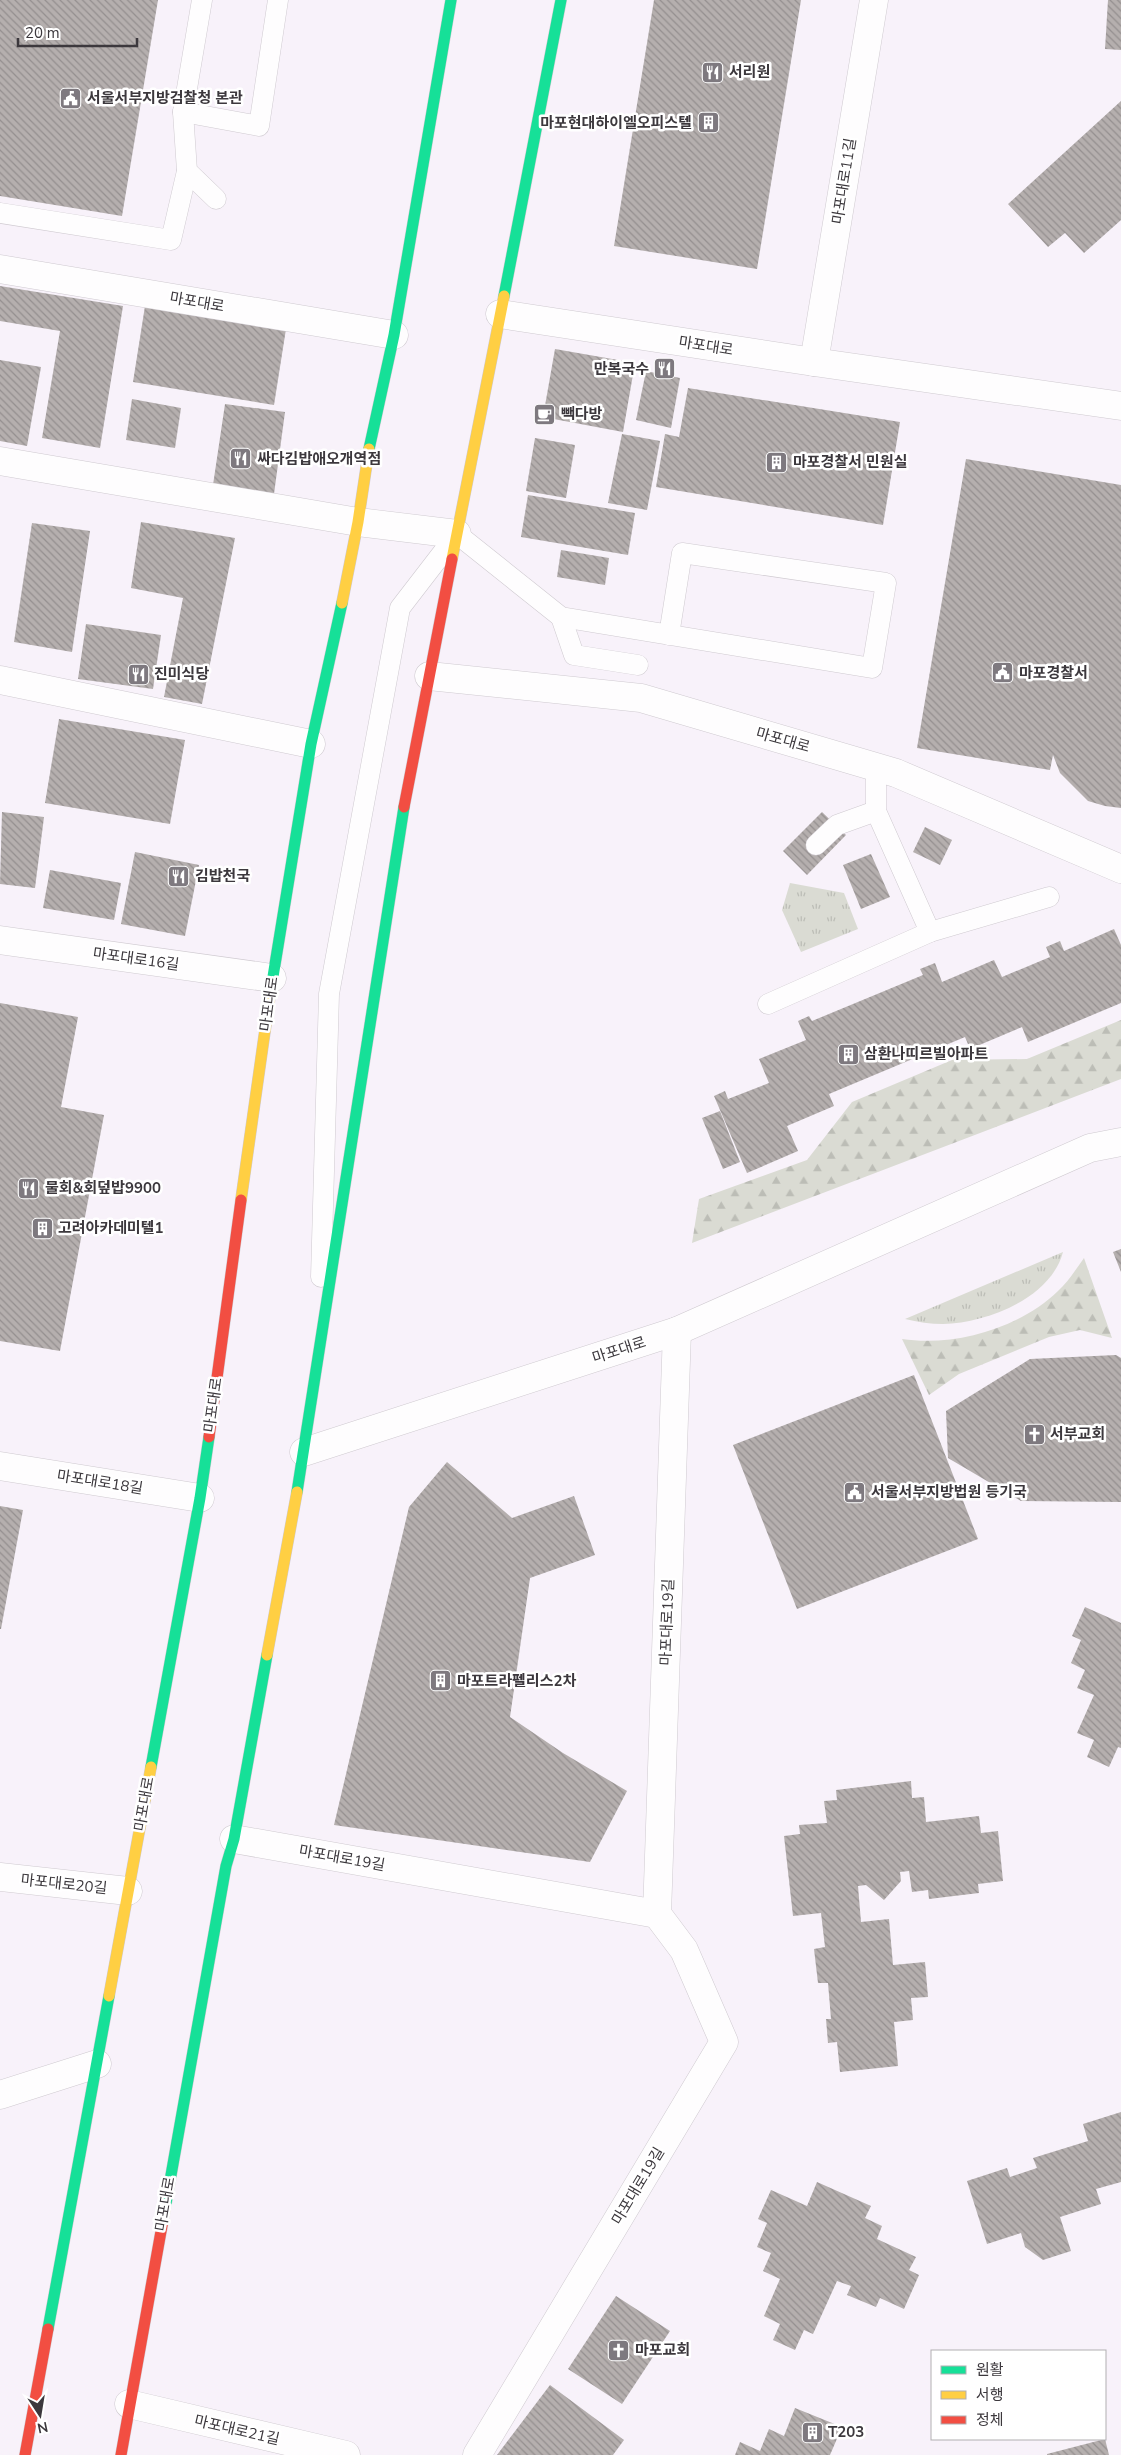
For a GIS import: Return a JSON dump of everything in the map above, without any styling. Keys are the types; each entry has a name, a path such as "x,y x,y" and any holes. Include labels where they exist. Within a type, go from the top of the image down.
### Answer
{"main road":[{"name":"마포대로","path":"26,2455 200,1498 272,978 311,744 358,522 372,429 394,335 451,0"},
{"name":"마포대로","path":"121,2455 128,2404 226,1866 234,1839 304,1452 405,803 428,676 561,0"}],"street":[{"name":"마포대로11길","path":"814,362 874,0"},
{"name":"마포대로","path":"0,269 394,335"},
{"name":"마포대로","path":"500,314 1121,406"},
{"path":"0,461 358,522 457,534"},
{"name":"마포대로","path":"428,676 641,698 896,773 1121,869"},
{"path":"0,680 311,744"},
{"name":"마포대로16길","path":"0,940 272,978"},
{"name":"마포대로","path":"304,1452 677,1331 1090,1148 1121,1142"},
{"name":"마포대로19길","path":"476,2455 724,2042 684,1950 657,1914 677,1331"},
{"name":"마포대로18길","path":"0,1466 200,1498"},
{"name":"마포대로19길","path":"234,1839 657,1914"},
{"name":"마포대로20길","path":"0,1877 128,1891"},
{"path":"0,2095 97,2064"},
{"name":"마포대로21길","path":"128,2404 346,2455"}],"lane":[{"path":"0,213 171,240 187,171 183,112 202,0"},
{"path":"183,112 259,126 278,0"},
{"path":"187,171 216,199"},
{"path":"318,1357 329,994 400,608 457,534 561,618 872,668 886,582 682,553 669,635"},
{"path":"561,618 574,655 638,665"},
{"path":"876,767 876,811 930,932"},
{"path":"816,845 837,824 876,811"},
{"path":"768,1004 930,932 1049,897"}],"green space":[{"path":"790,883 844,893 858,929 801,952 782,910"},
{"path":"1121,1020 1121,1079 692,1243 699,1199 807,1160 852,1102 952,1060 1027,1059"},
{"path":"1063,1252 1056,1268 1045,1283 1015,1305 997,1313 960,1323 924,1323 905,1319"},
{"path":"1084,1258 1112,1338 1080,1330 1049,1337 959,1374 929,1395 902,1339 922,1341 943,1340 986,1332 1006,1325 1043,1304 1069,1280"}],"building":[{"name":"서울서부지방검찰청 본관","path":"0,0 158,0 122,216 0,196"},
{"name":"마포현대하이엘오피스텔","path":"654,0 801,0 757,269 614,246"},
{"path":"1108,0 1121,0 1121,50 1105,49"},
{"path":"1121,101 1121,220 1084,253 1065,233 1048,247 1008,204"},
{"path":"0,286 123,306 100,448 42,438 60,331 0,321"},
{"path":"145,306 286,329 274,405 133,382"},
{"path":"555,349 635,363 623,432 543,417"},
{"path":"0,360 41,367 27,446 0,441"},
{"path":"646,371 680,378 671,428 636,420"},
{"name":"마포경찰서 민원실","path":"688,388 900,422 883,525 656,487 665,434 679,437"},
{"path":"132,399 181,408 175,448 126,440"},
{"path":"225,404 285,412 274,494 213,485"},
{"path":"622,434 660,441 647,510 608,503"},
{"path":"535,438 575,445 566,498 526,491"},
{"path":"966,459 1121,485 1121,808 1088,801 1060,773 1053,755 1050,770 917,748"},
{"path":"528,495 635,513 628,555 521,537"},
{"path":"141,522 235,538 202,704 164,697 183,598 131,588"},
{"path":"32,523 90,531 72,652 14,642"},
{"path":"561,550 609,558 605,585 557,577"},
{"path":"86,624 161,635 153,689 78,679"},
{"path":"59,719 185,740 170,824 45,803"},
{"path":"2,812 44,817 35,888 0,884"},
{"path":"822,812 846,835 807,875 783,851"},
{"path":"925,827 952,840 940,865 913,852"},
{"path":"135,852 199,865 185,936 121,924"},
{"path":"871,854 890,897 861,909 843,865"},
{"path":"50,870 121,883 114,920 43,908"},
{"name":"삼환나띠르빌아파트","path":"1114,929 1121,945 1121,1003 1028,1042 1022,1027 970,1049 965,1037 829,1094 834,1106 787,1126 798,1151 747,1173 714,1096 725,1091 728,1099 769,1083 759,1059 806,1040 798,1021 809,1016 812,1021 923,975 920,969 935,963 942,982 994,960 1002,977 1050,957 1046,947 1060,941 1064,951"},
{"name":"고려아카데미텔1","path":"0,1003 78,1017 61,1107 104,1115 60,1351 0,1341"},
{"path":"720,1111 740,1162 723,1169 702,1118"},
{"path":"1121,1249 1121,1272 1113,1252"},
{"name":"서부교회","path":"1116,1355 1121,1358 1121,1502 1021,1501 948,1458 946,1411 1030,1359"},
{"name":"서울서부지방법원 등기국","path":"914,1375 978,1539 797,1609 733,1445"},
{"name":"마포트라펠리스2차","path":"447,1462 512,1518 574,1496 595,1555 530,1578 510,1717 563,1753 627,1791 590,1862 334,1825 409,1507"},
{"path":"0,1506 23,1510 1,1629 0,1629"},
{"path":"1085,1607 1121,1623 1121,1748 1118,1747 1109,1767 1087,1757 1094,1740 1077,1733 1094,1695 1077,1688 1085,1670 1071,1663 1081,1640 1072,1636"},
{"path":"911,1781 912,1798 924,1797 926,1822 979,1816 981,1833 998,1831 1003,1881 978,1884 979,1893 929,1899 928,1890 912,1892 909,1871 900,1872 901,1881 884,1900 866,1885 858,1886 861,1922 889,1919 893,1965 925,1962 928,1997 911,1998 913,2020 894,2022 898,2066 840,2072 837,2042 828,2043 826,2019 831,2019 828,1983 818,1983 814,1949 825,1947 821,1913 793,1916 784,1836 800,1834 799,1825 827,1823 824,1801 837,1800 836,1790"},
{"path":"1121,2112 1121,2182 1096,2189 1101,2204 1060,2217 1071,2251 1043,2260 1025,2247 1021,2233 987,2244 967,2181 1007,2168 1010,2177 1037,2168 1033,2158 1088,2141 1083,2124"},
{"path":"817,2182 871,2206 865,2218 882,2226 877,2239 916,2257 909,2270 919,2275 904,2309 880,2298 876,2307 847,2295 851,2286 837,2281 813,2334 804,2330 795,2350 773,2340 780,2324 764,2316 780,2279 763,2271 771,2253 757,2247 767,2223 758,2219 771,2190 807,2206"},
{"name":"마포교회","path":"616,2296 670,2331 622,2404 568,2369"},
{"path":"550,2385 624,2440 613,2455 497,2455"},
{"name":"T203","path":"795,2408 842,2427 830,2455 735,2455 740,2442 760,2451 769,2429 784,2436"},
{"path":"1105,2440 1109,2455 1047,2455"}],"traffic: fast":[{"path":"369,449 394,335 451,0"},
{"path":"504,296 561,0"},
{"path":"270,995 311,744 342,603"},
{"path":"297,1492 404,807"},
{"path":"151,1767 200,1498 209,1437"},
{"path":"165,2209 226,1866 234,1839 267,1655"},
{"path":"48,2329 109,1996"}],"traffic: slow":[{"path":"452,559 504,296"},
{"path":"342,603 358,522 369,449"},
{"path":"241,1200 270,995"},
{"path":"267,1655 297,1492"},
{"path":"109,1996 151,1767"}],"traffic: jam":[{"path":"404,807 452,559"},
{"path":"209,1437 241,1200"},
{"path":"121,2455 165,2209"},
{"path":"25,2455 48,2329"}],"place":[{"name":"서리원","path":"713,72"},
{"name":"서울서부지방검찰청 본관","path":"71,98"},
{"name":"마포현대하이엘오피스텔","path":"708,123"},
{"name":"만복국수","path":"665,369"},
{"name":"빽다방","path":"545,414"},
{"name":"싸다김밥애오개역점","path":"241,459"},
{"name":"마포경찰서 민원실","path":"777,462"},
{"name":"마포경찰서","path":"1003,673"},
{"name":"진미식당","path":"138,674"},
{"name":"김밥천국","path":"179,876"},
{"name":"삼환나띠르빌아파트","path":"848,1054"},
{"name":"물회&회덮밥9900","path":"29,1188"},
{"name":"고려아카데미텔1","path":"42,1228"},
{"name":"서부교회","path":"1034,1434"},
{"name":"서울서부지방법원 등기국","path":"855,1492"},
{"name":"마포트라펠리스2차","path":"441,1681"},
{"name":"마포교회","path":"619,2350"},
{"name":"T203","path":"812,2432"}]}
